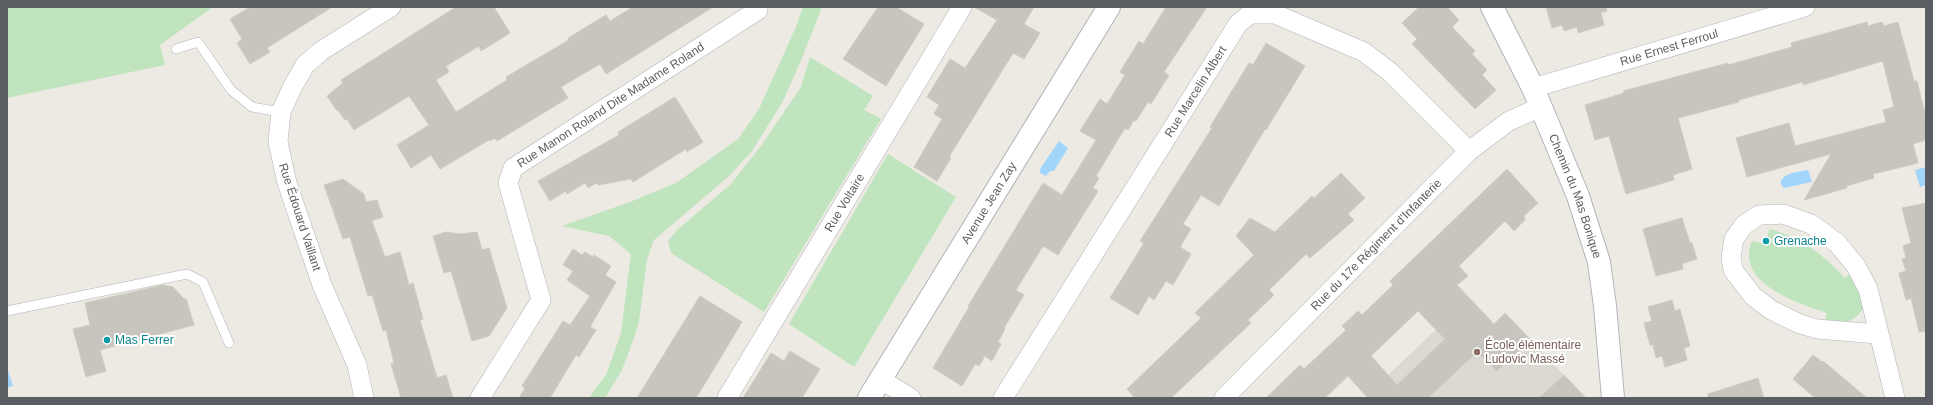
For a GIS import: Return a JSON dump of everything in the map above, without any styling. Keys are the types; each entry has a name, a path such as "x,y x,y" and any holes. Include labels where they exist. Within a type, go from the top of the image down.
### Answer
{"street":[{"name":"Rue Édouard Vaillant","path":"364,398 357,365 322,285 287,183 278,142 281,112 305,65 321,51 391,7"},
{"name":"Rue Manon Roland Dite Madame Roland","path":"480,398 541,300 508,183 513,168 758,10 758,7"},
{"name":"Rue Voltaire","path":"727,398 962,7"},
{"name":"Avenue Jean Zay","path":"869,398 1109,7"},
{"name":"Chemin du Mas Bonique","path":"1492,7 1537,98 1578,196 1599,262 1605,306 1613,398"},
{"name":"Rue Ernest Ferroul","path":"1537,98 1805,7"},
{"name":"Rue Marcelin Albert","path":"1003,398 1238,24 1250,14 1275,14 1364,52 1390,72 1469,151"},
{"name":"Rue du 17e Régiment d'Infanterie","path":"1224,398 1469,151 1510,121 1537,98"},
{"path":"1878,334 1817,329 1800,324 1771,310 1753,296 1733,270 1731,257 1734,239 1744,225 1759,215 1783,214 1811,224 1836,243 1856,266 1868,289 1895,398"},
{"path":"880,380 911,398"}],"lane":[{"path":"176,49 198,42 231,90 252,106 281,112"},
{"path":"7,311 187,274 203,282 229,343"}],"shaded area":[{"name":"École élémentaire Ludovic Massé","path":"1469,298 1494,324 1505,313 1586,398 1364,398"}],"green space":[{"path":"7,7 213,7 160,45 165,65 7,98"},
{"path":"803,7 822,7 783,101 752,151 728,177 654,240 647,259 639,321 622,370 605,398 589,398 606,375 621,333 631,254 609,236 562,226 630,202 676,183 738,139 759,109 796,27"},
{"path":"810,57 873,96 864,110 881,119 764,312 671,253 668,241 677,230 731,184 761,146 801,87"},
{"path":"888,154 956,197 854,367 789,324"},
{"path":"1770,229 1802,242 1829,262 1845,278 1852,271 1863,294 1864,307 1856,317 1848,322 1842,323 1825,322 1827,313 1786,297 1772,289 1760,279 1752,268 1749,255 1752,241 1770,245 1772,239 1767,237"}],"water":[{"path":"1059,141 1068,148 1054,171 1050,171 1046,176 1040,173 1040,169"},
{"path":"1926,167 1926,185 1920,187 1915,170"},
{"path":"1808,170 1812,182 1784,188 1781,184 1784,177 1787,175"},
{"path":"7,367 13,386 7,388"}],"building":[{"path":"250,7 332,7 267,48 270,52 250,64 237,43 242,39 230,19"},
{"path":"456,7 494,7 510,33 481,51 479,46 446,66 449,72 436,80 456,112 507,80 506,77 569,40 568,38 606,15 610,21 633,7 713,7 606,74 600,64 561,87 568,98 497,141 495,138 490,141 489,140 440,169 431,155 411,168 397,145 429,125 409,96 354,130 347,119 345,120 338,110 337,111 327,96 343,83 341,80"},
{"path":"878,7 896,7 924,24 886,86 843,59"},
{"path":"974,7 1034,7 1024,24 1040,33 1024,59 1013,53 949,157 951,158 937,181 914,167 942,119 934,114 939,105 927,97 950,59 965,68 997,20"},
{"path":"1166,7 1207,7 1164,72 1169,75 1151,104 1148,102 1136,121 1134,120 1128,130 1125,128 1096,176 1099,178 1093,188 1098,191 1058,255 1043,246 1016,290 1024,295 1004,328 1005,329 998,342 1001,344 992,361 985,356 979,366 975,364 962,386 933,368 969,307 968,306 1043,183 1062,195 1096,140 1080,131 1100,99 1107,104 1125,75 1120,72 1139,41 1143,44"},
{"path":"1419,7 1447,7 1459,20 1452,27 1475,51 1472,54 1487,70 1482,75 1496,90 1475,109 1412,44 1417,39 1402,23"},
{"path":"1546,7 1606,7 1607,11 1601,13 1604,25 1578,33 1577,27 1564,31 1562,25 1552,28"},
{"path":"1867,22 1868,26 1882,22 1884,26 1898,22 1914,81 1917,81 1926,118 1926,140 1913,144 1918,163 1873,174 1874,178 1846,186 1847,188 1804,200 1831,154 1747,177 1736,138 1789,123 1795,146 1886,122 1883,110 1894,107 1883,61 1803,85 1803,82 1739,100 1739,102 1678,118 1692,169 1673,175 1674,180 1626,194 1609,136 1595,140 1585,105 1624,93 1623,91 1728,63 1728,65 1792,47 1791,43"},
{"path":"1266,43 1305,66 1219,206 1201,195 1183,224 1191,229 1180,247 1191,254 1173,285 1166,281 1154,300 1149,296 1138,315 1110,298 1144,243 1140,241 1212,128 1210,127 1249,63 1253,65"},
{"path":"675,97 703,142 687,152 686,149 633,182 631,179 598,185 596,183 588,188 585,183 567,194 566,191 550,201 538,181 619,135 618,132"},
{"path":"1507,169 1538,203 1524,216 1525,220 1514,231 1505,221 1459,266 1468,276 1457,285 1494,324 1505,313 1530,339 1497,371 1477,352 1428,398 1368,398 1348,376 1325,398 1266,398 1300,365 1304,369 1346,330 1342,326 1358,311 1362,315 1393,285 1390,281","holes":["1418,311 1445,339 1397,385 1371,356"]},
{"path":"1341,173 1365,198 1348,214 1354,220 1310,258 1306,254 1269,290 1274,295 1248,320 1251,323 1171,398 1135,398 1127,389 1201,318 1195,313 1254,255 1236,236 1250,218 1275,232 1312,196 1314,198"},
{"path":"343,179 364,194 366,202 377,200 383,217 372,221 385,257 400,252 409,285 413,283 423,319 420,320 437,378 446,375 453,398 401,398 391,364 394,363 386,330 383,331 372,295 368,296 350,237 343,239 324,185"},
{"path":"1926,203 1926,331 1919,332 1911,298 1906,300 1899,273 1906,271 1902,259 1906,258 1903,246 1911,243 1902,208"},
{"path":"1682,218 1697,259 1682,264 1683,269 1656,276 1643,229"},
{"path":"446,232 460,234 477,232 482,250 489,248 507,308 489,336 472,341 451,271 444,273 433,236"},
{"path":"573,249 582,255 585,252 593,257 594,255 611,266 605,275 616,282 590,327 596,330 579,357 576,355 550,398 519,398 525,388 522,386 563,321 570,325 590,296 567,280 573,271 563,265"},
{"name":"Mas Ferrer","path":"163,285 173,287 184,299 186,299 194,325 100,350 106,371 86,377 73,329 90,325 85,303"},
{"path":"700,296 742,322 696,398 637,398"},
{"path":"1672,300 1675,311 1680,309 1690,346 1684,348 1687,360 1665,367 1662,356 1656,358 1653,345 1650,345 1644,323 1652,321 1648,307"},
{"path":"790,351 820,369 802,398 743,398 771,353 784,361"},
{"path":"1813,355 1822,362 1823,361 1867,398 1815,398 1793,379"},
{"path":"1564,375 1586,398 1539,398"},
{"path":"1758,378 1764,398 1708,398 1708,394"}],"place":[{"name":"Grenache","path":"1766,241"},
{"name":"Mas Ferrer","path":"107,340"},
{"name":"École élémentaire Ludovic Massé","path":"1477,352"}]}
